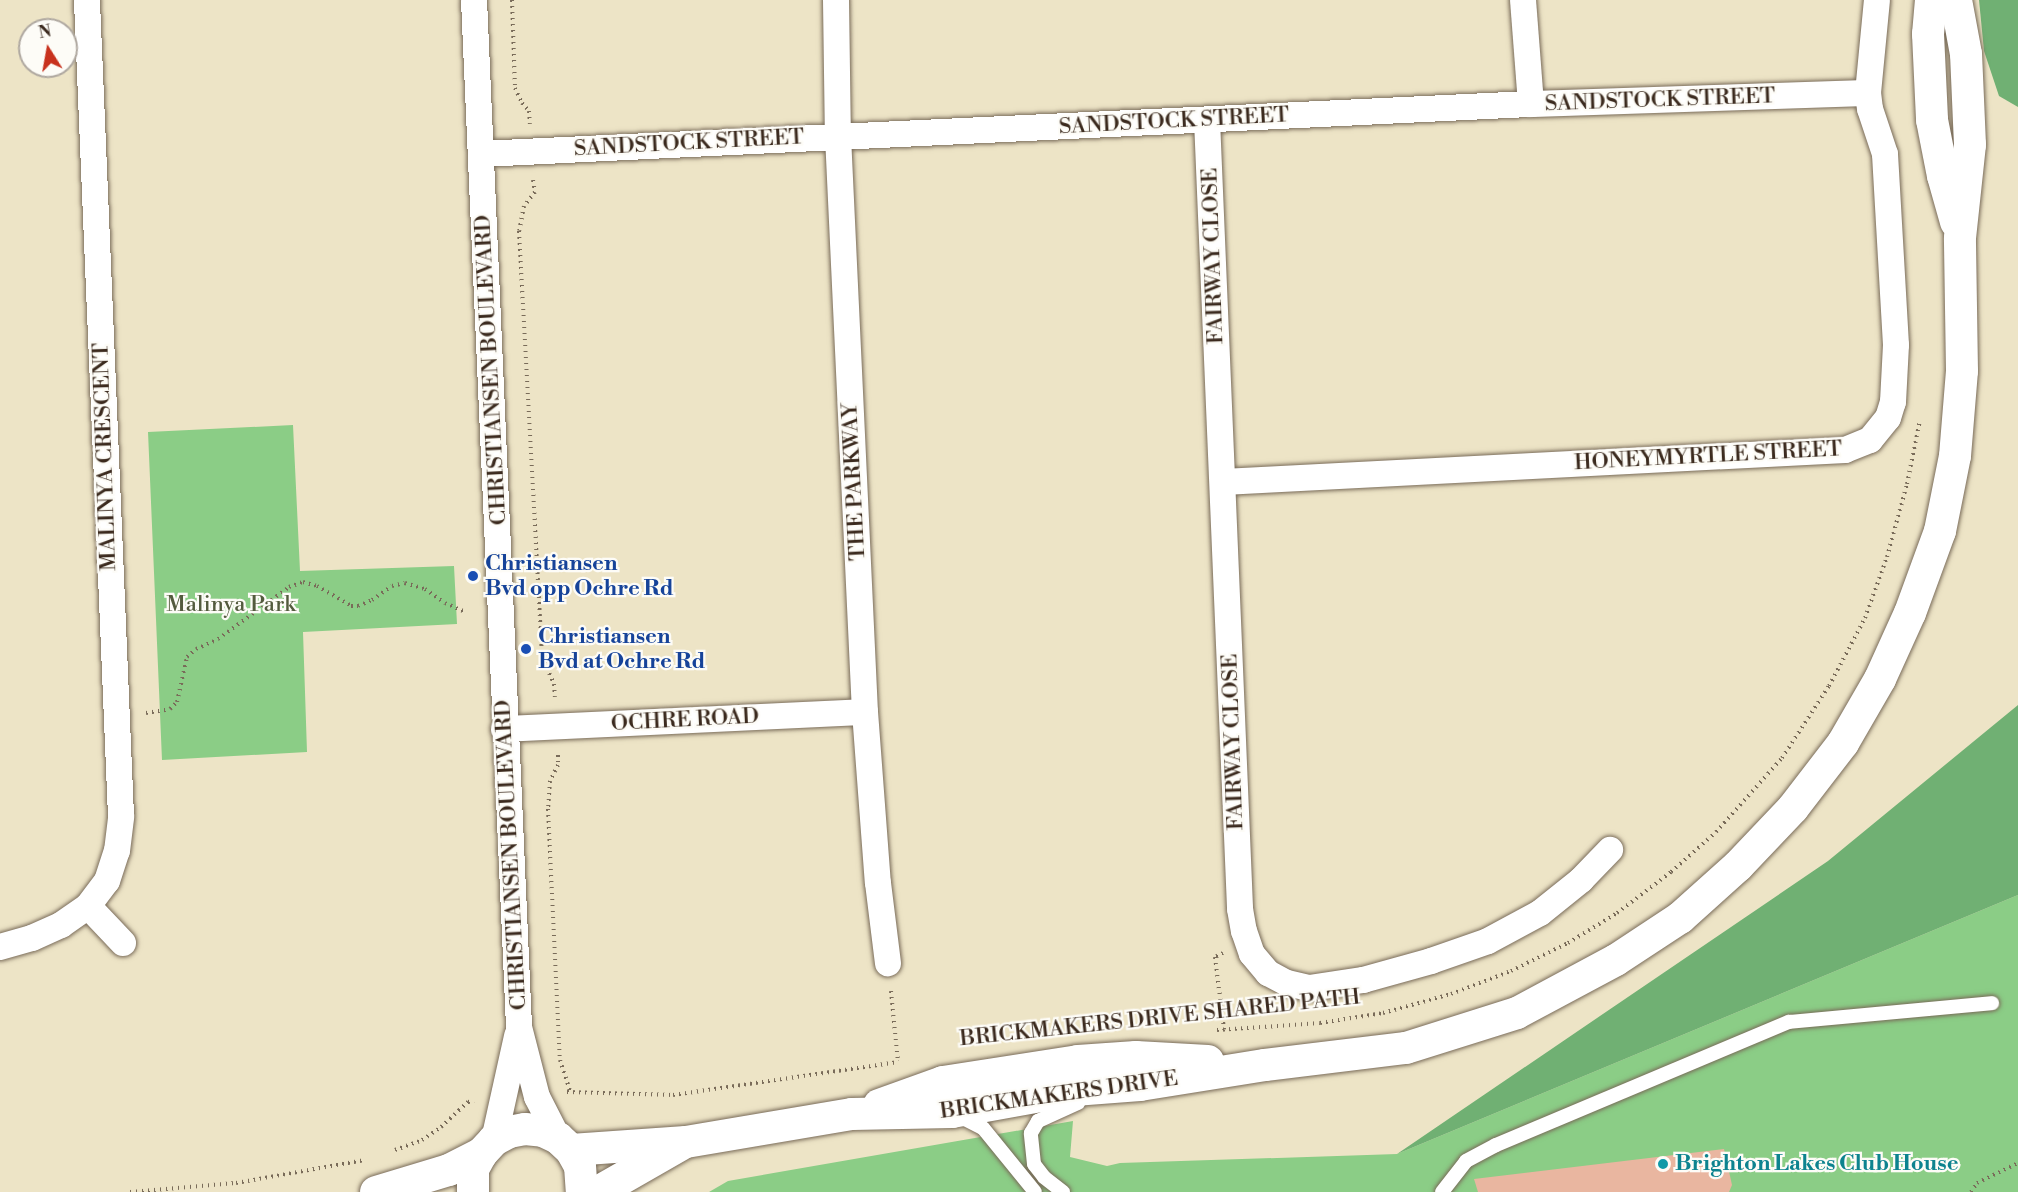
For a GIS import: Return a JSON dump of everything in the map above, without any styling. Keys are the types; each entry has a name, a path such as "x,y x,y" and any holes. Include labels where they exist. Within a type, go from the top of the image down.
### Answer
{"street":[{"name":"MALINYA CRESCENT","path":"0,947 51,930 88,906 107,881 117,851 121,816 87,0"},
{"name":"CHRISTIANSEN BOULEVARD","path":"474,0 504,729 519,1027 537,1097 565,1144"},
{"name":"THE PARKWAY","path":"836,0 838,136 865,712 878,883 888,963"},
{"path":"1523,0 1531,104"},
{"name":"HONEYMYRTLE STREET","path":"1223,482 1845,450 1870,440 1888,418 1893,402 1896,345 1895,284 1885,154 1870,109 1868,93 1877,0"},
{"name":"BRICKMAKERS DRIVE","path":"1931,0 1928,34 1932,120 1942,176 1960,238"},
{"name":"BRICKMAKERS DRIVE","path":"565,1144 686,1142 852,1114 951,1112 1074,1090 1140,1085 1265,1065 1406,1047 1517,1013 1616,960 1680,918 1738,866 1793,808 1843,742 1880,679 1910,613 1940,531 1955,456 1962,371 1960,238 1968,174 1971,118 1966,54 1956,0"},
{"name":"SANDSTOCK STREET","path":"481,154 1531,104 1868,93"},
{"name":"FAIRWAY CLOSE","path":"1207,120 1240,909 1252,954 1268,973 1287,983 1309,988 1363,980 1431,961 1488,941 1539,913 1581,880 1610,850"},
{"name":"OCHRE ROAD","path":"504,729 865,712"},
{"path":"88,906 123,943"},
{"name":"CHRISTIANSEN BOULEVARD","path":"488,1147 519,1027"},
{"name":"BRICKMAKERS DRIVE","path":"852,1114 943,1082 1078,1061 1136,1057 1265,1065"},
{"path":"376,1192 449,1170 508,1132 525,1129 543,1131 565,1144 580,1166 582,1192"},
{"name":"BRICKMAKERS DRIVE","path":"598,1192 686,1142"},
{"path":"473,1192 473,1169 488,1147"}],"lane":[{"path":"1442,1192 1466,1161 1496,1145 1789,1022 1992,1003"},
{"path":"1062,1192 1044,1177 1034,1164 1030,1148 1031,1133 1038,1121 1070,1104 1107,1097 1140,1085"},
{"path":"951,1112 983,1128 1035,1192"}],"path":[{"path":"512,0 515,88 522,103 529,111 530,125"},
{"path":"533,179 535,192 524,206 519,231 542,657 554,684 555,697"},
{"name":"BRICKMAKERS DRIVE SHARED PATH","path":"1213,1030 1320,1023 1383,1012 1451,994 1511,971 1568,944 1617,914 1671,872 1716,832 1782,758 1829,686 1864,618 1887,557 1906,484 1920,413"},
{"path":"115,715 171,709 177,702 187,657 196,649 218,639 289,587 303,582 317,586 351,606 358,606 372,600 392,586 405,583 425,589 445,603 463,611"},
{"path":"558,755 558,765 550,781 549,809 560,1060 570,1091 673,1095 910,1060"},
{"path":"1224,1029 1215,957 1248,943"},
{"path":"888,963 898,1062"},
{"path":"388,1152 422,1140 441,1127 468,1102"},
{"path":"130,1192 236,1183 366,1159"},
{"path":"1971,1192 1977,1183 2018,1163"}],"green space":[{"path":"1979,0 2018,0 2018,107 1999,96 1984,51"},
{"name":"Malinya Park","path":"293,425 300,571 454,566 457,624 303,632 307,752 162,760 148,432"},
{"path":"2018,705 2018,895 1397,1154 1828,861"},
{"path":"2018,895 2018,1192 709,1192 728,1181 1073,1121 1070,1157 1107,1166 1120,1163 1397,1154"}],"building":[{"name":"Brighton Lakes Club House","path":"1724,1149 1732,1185 1729,1192 1478,1192 1474,1179"}],"place":[{"name":"Christiansen Bvd opp Ochre Rd","path":"473,576"},
{"name":"Christiansen Bvd at Ochre Rd","path":"526,649"},
{"name":"Brighton Lakes Club House","path":"1663,1164"}]}
